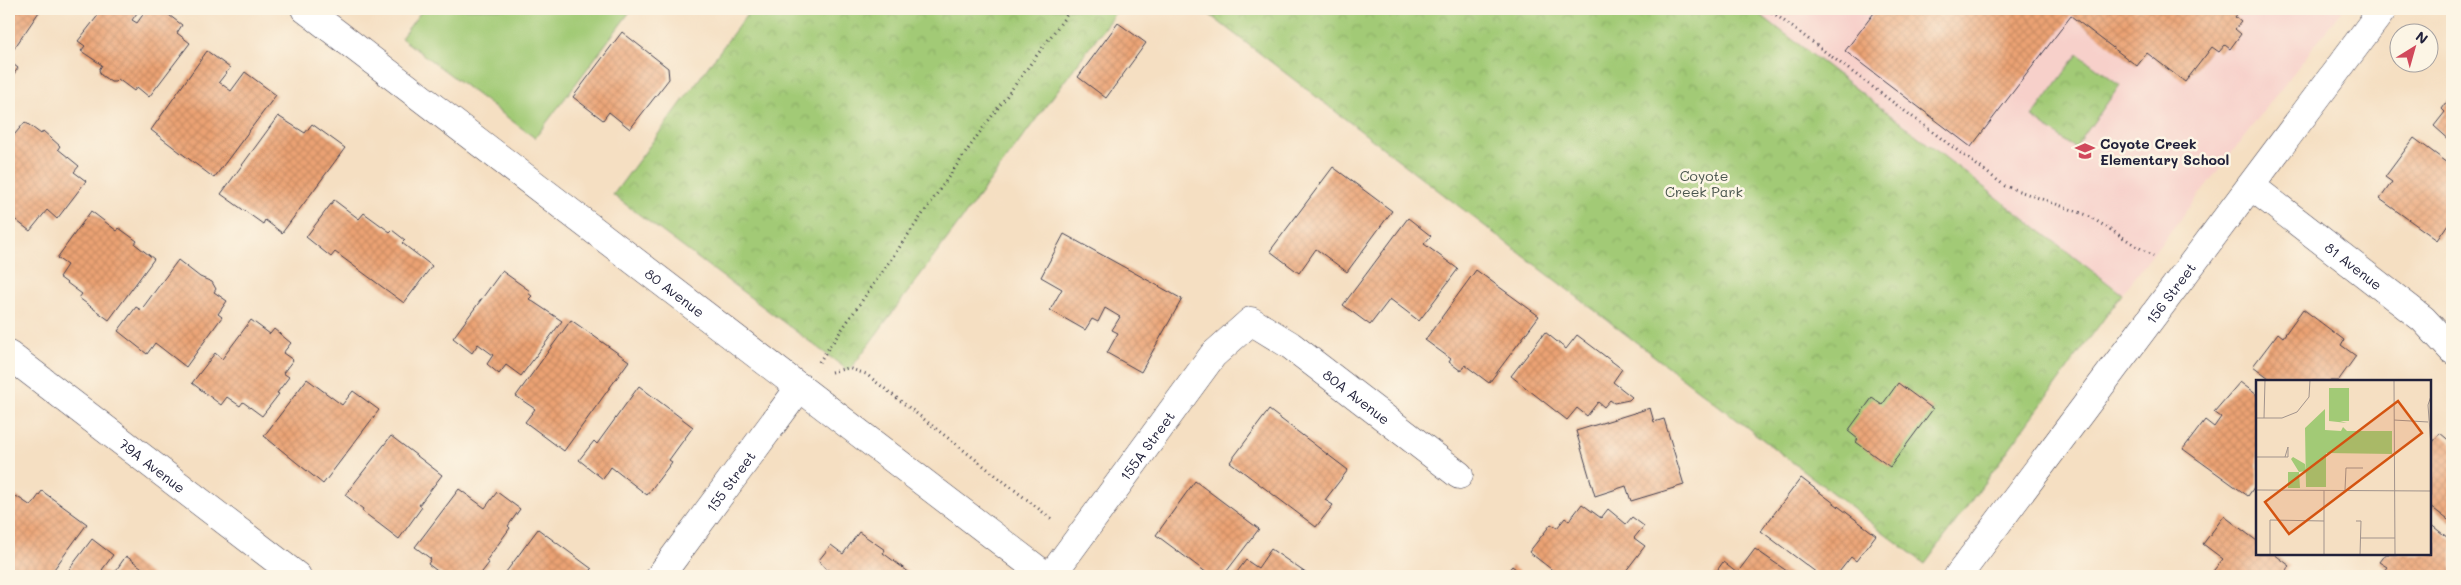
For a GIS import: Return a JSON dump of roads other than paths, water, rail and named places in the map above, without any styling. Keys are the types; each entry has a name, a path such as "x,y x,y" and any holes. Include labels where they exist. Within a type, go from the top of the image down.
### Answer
{"street":[{"name":"80 Avenue","path":"306,9 1046,576"},
{"name":"156 Street","path":"1958,576 2383,9"},
{"name":"81 Avenue","path":"2251,186 2422,319 2452,350"},
{"name":"80A Avenue","path":"1251,321 1290,345 1459,475"},
{"name":"155A Street","path":"1051,576 1213,355 1251,321"},
{"name":"79A Avenue","path":"9,355 297,576"},
{"name":"155 Street","path":"660,576 800,387"}],"place":[{"name":"Coyote Creek Elementary School","path":"2085,151"}],"park label":[{"name":"Coyote Creek Park","path":"1704,184"}]}
